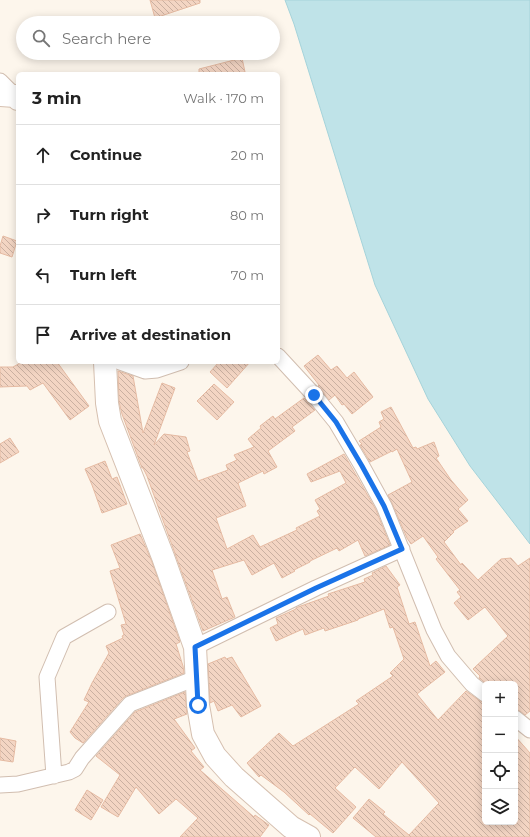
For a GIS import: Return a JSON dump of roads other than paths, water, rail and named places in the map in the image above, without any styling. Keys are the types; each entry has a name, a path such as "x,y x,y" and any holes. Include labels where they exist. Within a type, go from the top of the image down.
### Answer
{"street":[{"path":"280,358 314,395 336,422 384,506 434,630 448,656 472,684 482,692"},
{"path":"105,364 110,421 160,549 195,647 198,705 203,734 215,756 234,777 292,827 309,837"},
{"path":"126,364 146,371 157,370 175,364"},
{"path":"195,647 316,588 402,549"},
{"path":"54,776 47,677 64,637 108,612"},
{"path":"0,785 18,784 69,772 75,768 82,758 130,704 196,678"},
{"path":"518,720 530,730"}],"water":[{"path":"285,0 530,0 530,544 470,466 428,399 375,285 294,24"}]}
